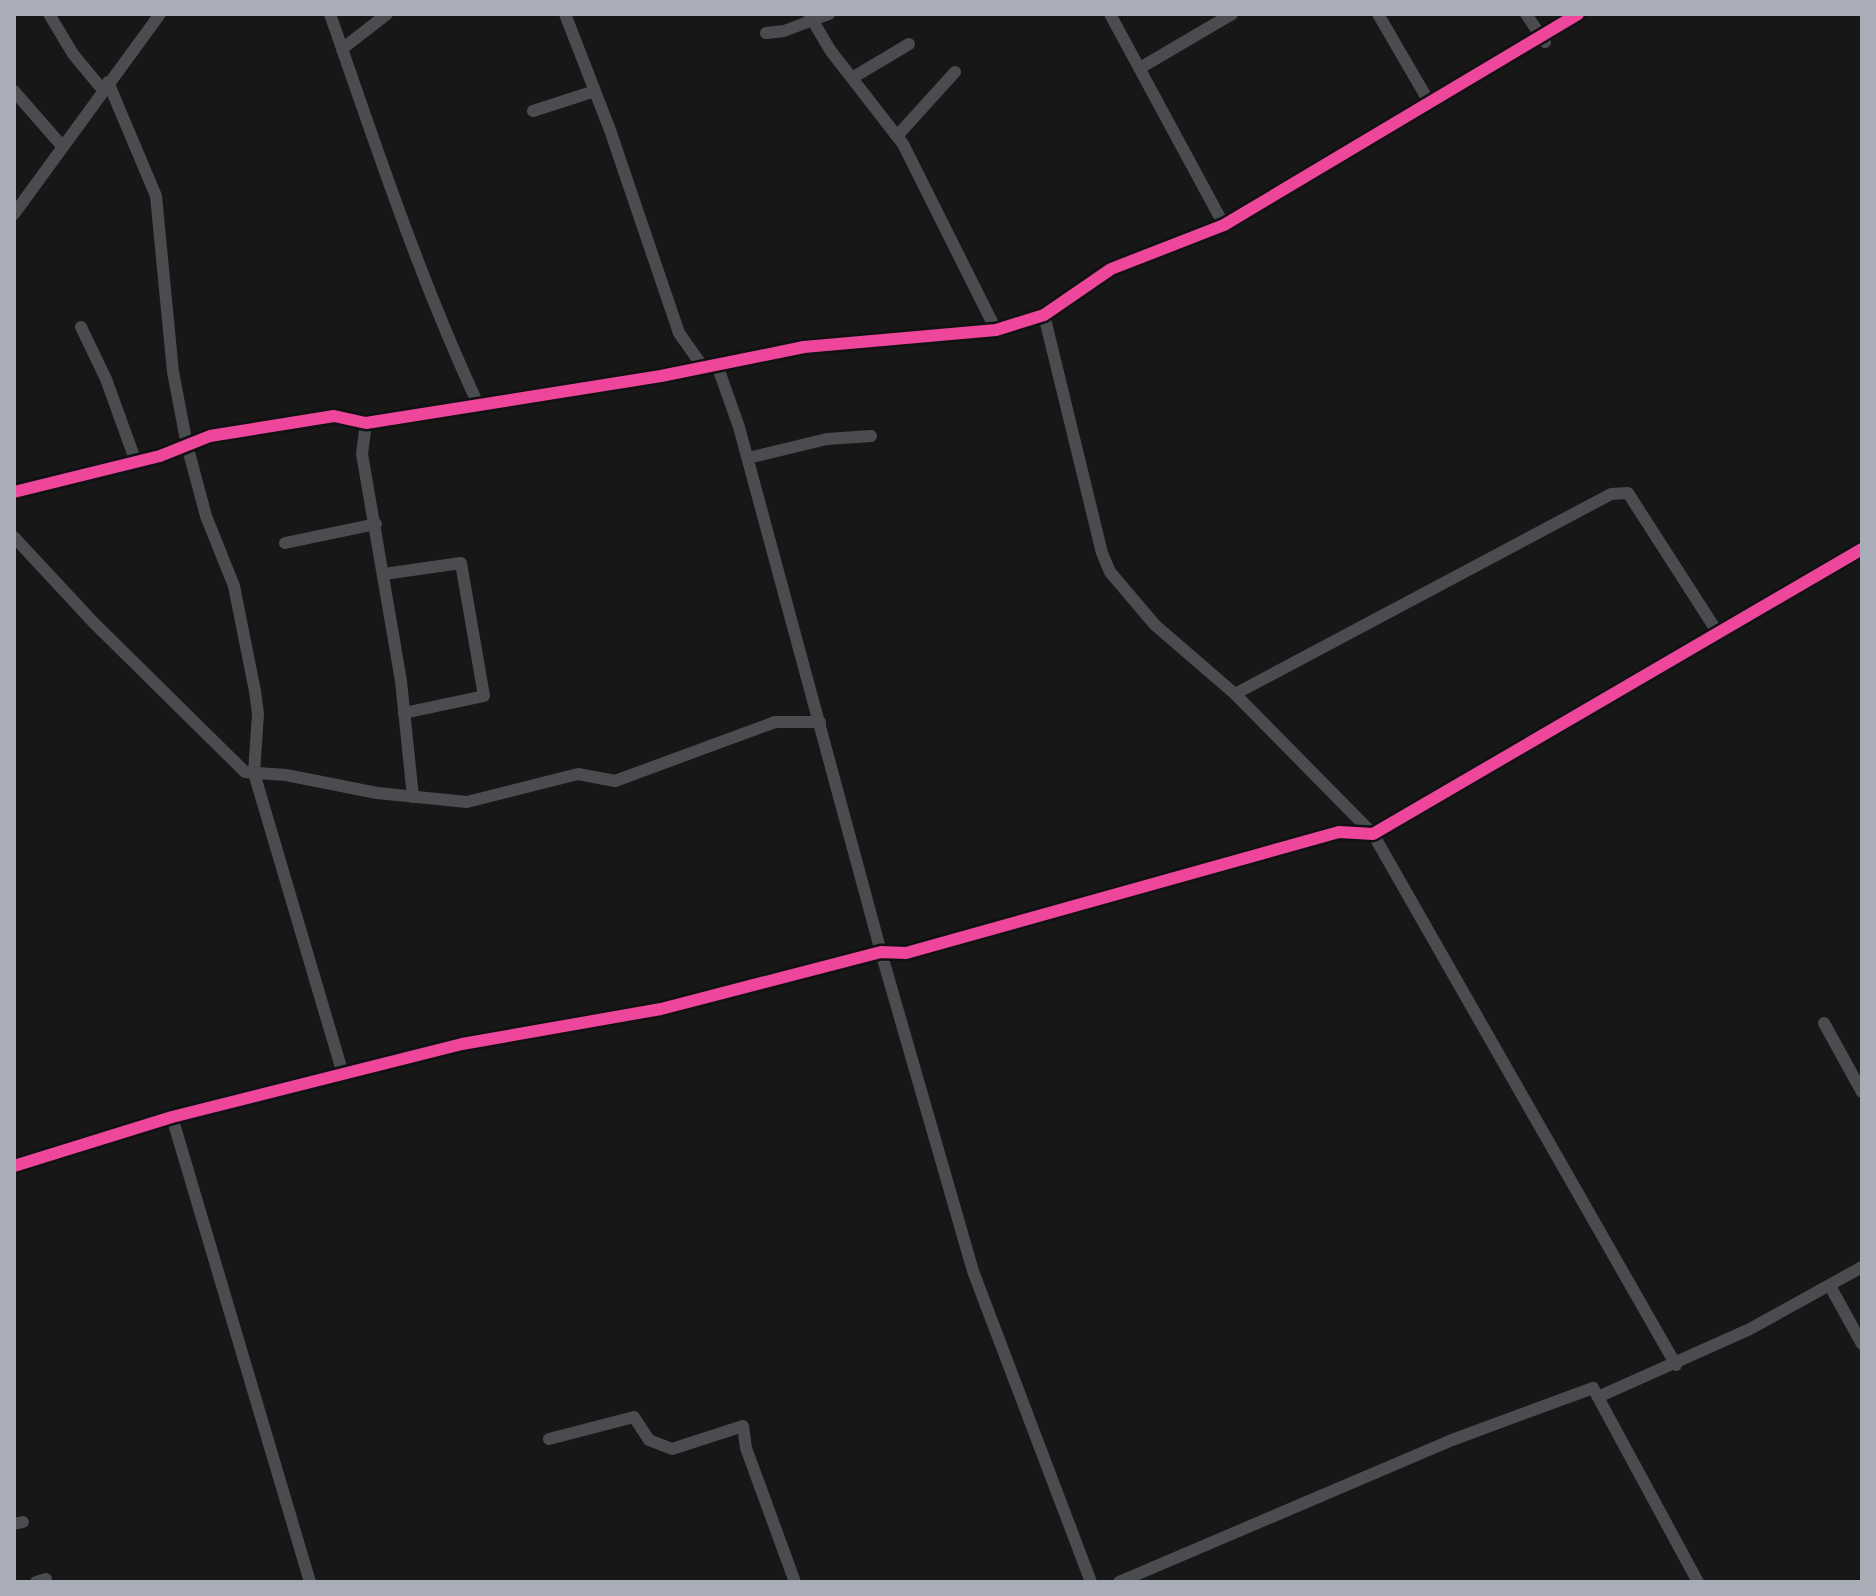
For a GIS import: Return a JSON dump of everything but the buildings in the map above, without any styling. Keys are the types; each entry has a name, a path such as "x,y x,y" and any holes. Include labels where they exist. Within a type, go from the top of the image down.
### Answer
{"street":[{"path":"49,14 73,54 105,85 156,196 173,372 187,445 206,516 234,586 258,714 254,773 343,1074"},
{"path":"14,214 105,85 160,14"},
{"path":"330,14 376,151 441,324 478,404"},
{"path":"342,49 387,14"},
{"path":"565,14 679,333 710,366 748,458 881,952 973,1271 1091,1582"},
{"path":"766,33 829,14"},
{"path":"1110,14 1224,225"},
{"path":"1140,68 1232,14"},
{"path":"1378,14 1428,100"},
{"path":"1526,14 1542,38"},
{"path":"14,492 136,462 210,436 334,416 366,423 710,366 804,347 996,330 1044,315 1111,269 1224,225 1428,100 1542,38 1578,14"},
{"path":"811,17 852,78 897,136 996,330"},
{"path":"852,78 909,44"},
{"path":"897,136 955,72"},
{"path":"14,91 62,146"},
{"path":"533,111 595,91"},
{"path":"1044,315 1102,553 1110,572 1155,625 1235,694 1373,834 1676,1365"},
{"path":"81,327 106,379 136,462"},
{"path":"366,423 362,454 384,574 413,797"},
{"path":"748,458 827,439 871,436"},
{"path":"1235,694 1611,494 1628,493 1718,633"},
{"path":"285,543 376,524"},
{"path":"14,537 217,748 245,772 467,802 578,774 615,781 775,722 820,722"},
{"path":"14,1166 172,1117 462,1044 661,1009 881,952 906,953 1339,832 1373,834 1862,549"},
{"path":"384,574 461,563 484,696 404,713"},
{"path":"1824,1023 1862,1092"},
{"path":"172,1117 310,1582"},
{"path":"1598,1397 1676,1365 1862,1267"},
{"path":"1830,1286 1862,1344"},
{"path":"1119,1582 1452,1440 1593,1388 1698,1582"},
{"path":"549,1439 634,1417 649,1440 672,1449 743,1426 746,1448 795,1582"}],"cycle path":[{"path":"14,492 160,456 210,436 334,416 366,423 661,376 804,347 996,330 1044,315 1111,269 1224,225 1578,14"},
{"path":"14,1166 172,1117 462,1044 661,1009 881,952 906,953 1339,832 1373,834 1862,549"}]}
